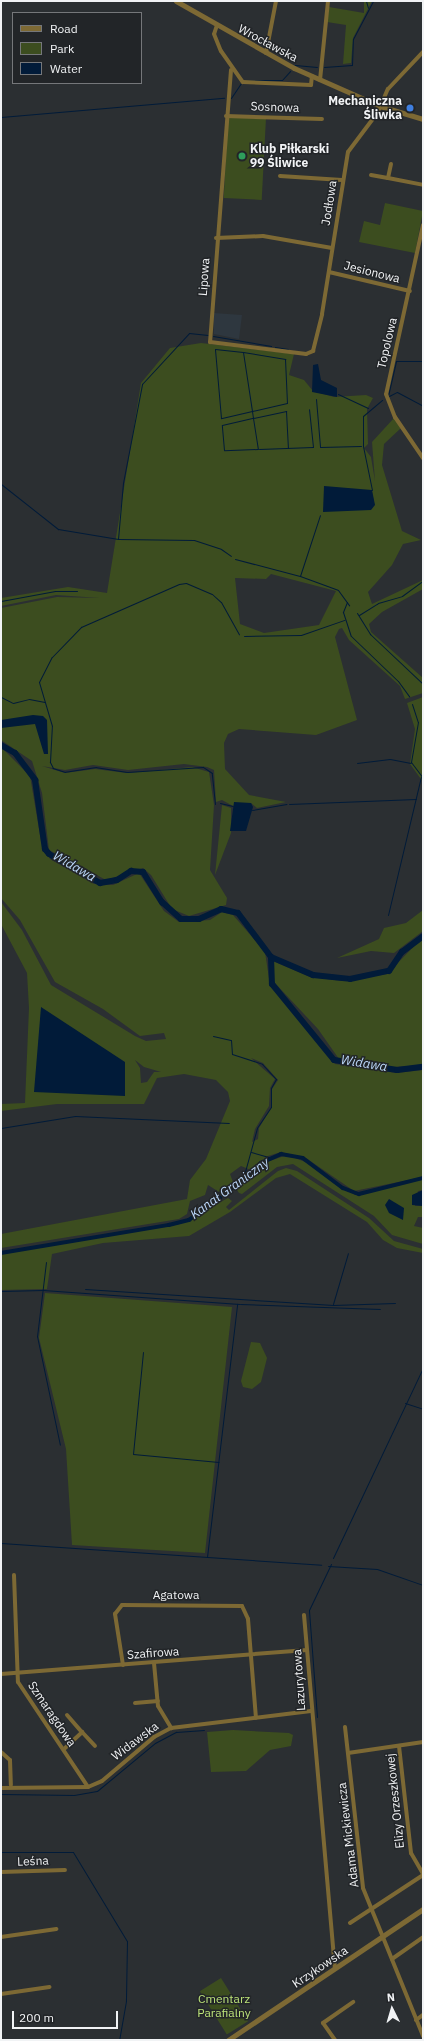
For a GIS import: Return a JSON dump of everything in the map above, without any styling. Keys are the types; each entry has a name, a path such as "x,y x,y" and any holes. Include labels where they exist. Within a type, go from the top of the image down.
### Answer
{"street":[{"name":"Wrocławska","path":"176,1 266,53 320,80 380,106 423,119"},
{"path":"266,53 276,1"},
{"path":"320,80 328,1"},
{"path":"217,26 214,34 232,70 247,83 311,85 312,76"},
{"name":"Jodłowa","path":"322,314 342,180 352,143 380,106 388,89 423,52"},
{"name":"Lipowa","path":"232,70 226,116 216,238 210,342 310,354 322,314"},
{"name":"Sosnowa","path":"226,116 322,119"},
{"path":"388,178 390,164"},
{"path":"371,175 423,185"},
{"path":"280,176 342,180"},
{"name":"Topolowa","path":"423,225 387,397 395,417 423,458"},
{"path":"216,238 263,236 332,248"},
{"name":"Jesionowa","path":"329,272 410,291"},
{"name":"Szmaragdowa","path":"14,1575 16,1674 88,1787"},
{"name":"Agatowa","path":"123,1665 115,1614 122,1605 242,1606 248,1613 252,1654"},
{"name":"Lazurytowa","path":"304,1615 311,1711 335,1969"},
{"name":"Szafirowa","path":"1,1674 154,1664 307,1650"},
{"path":"252,1654 256,1718"},
{"path":"154,1664 158,1701 171,1728"},
{"path":"135,1703 158,1701"},
{"name":"Widawska","path":"1,1788 11,1786 88,1787 102,1781 154,1737 171,1728 311,1711"},
{"path":"67,1715 95,1746"},
{"name":"Adama Mickiewicza","path":"345,1726 363,1885 371,1911 423,2036"},
{"path":"64,1749 82,1732"},
{"path":"348,1753 423,1742"},
{"name":"Elizy Orzeszkowej","path":"399,1746 410,1853 423,1875"},
{"path":"1,1752 10,1760 11,1786"},
{"name":"Leśna","path":"1,1872 66,1870"},
{"path":"350,1923 371,1911 423,1875"},
{"name":"Krzykowska","path":"228,2040 423,1909"},
{"path":"1,1937 56,1929"},
{"path":"392,1959 422,1938 423,1944"},
{"path":"1,1994 49,1987"},
{"path":"335,2040 323,2023 354,2002"},
{"path":"416,2020 423,2016"}],"shaded area":[{"path":"214,313 242,315 239,339 214,334"}],"green space":[{"path":"364,1 372,1 353,38 351,63 343,64 346,25 327,22 329,7 364,13"},
{"path":"228,117 266,119 262,200 224,198"},
{"path":"385,203 423,211 415,253 359,242 364,221 380,225"},
{"path":"201,343 294,354 289,375 304,380 313,391 334,397 366,395 373,398 367,409 368,444 364,448 371,457 375,481 372,442 394,418 401,428 384,444 382,465 402,531 421,540 403,544 392,565 368,592 372,604 423,580 423,589 382,612 369,624 371,632 423,678 423,693 405,699 400,686 349,640 342,628 339,629 335,637 357,720 316,735 239,729 228,734 224,743 225,769 249,795 286,802 257,808 251,803 233,806 222,800 216,802 214,770 207,767 184,764 128,770 93,765 65,770 42,766 65,773 95,769 127,773 192,767 209,772 214,805 210,870 227,898 226,905 189,916 172,909 151,875 143,868 106,880 49,850 42,793 32,761 1,740 1,608 57,597 100,598 56,595 1,606 1,598 68,587 107,593 141,383 170,348","holes":["271,574 336,591 319,625 264,633 240,624 235,578 266,579"]},
{"path":"423,697 423,782 410,764 415,729 407,703"},
{"path":"1,747 30,776 41,841 50,859 94,884 113,885 139,873 164,911 179,922 210,920 222,912 233,915 265,952 270,985 335,1064 396,1073 423,1070 423,1177 354,1191 306,1158 281,1152 268,1156 251,1170 241,1166 230,1174 233,1182 219,1192 208,1185 205,1195 190,1201 187,1214 179,1219 1,1248 1,1234 187,1199 190,1180 206,1159 230,1101 228,1092 216,1080 184,1074 157,1078 144,1104 57,1104 1,1111 1,1104 25,1103 29,1008 27,973 1,924 1,902 22,930 51,985 135,1036 146,1041 166,1039 164,1033 140,1036 103,1009 55,982 20,920 1,898","holes":["251,1058 263,1063 278,1080 272,1089 271,1108 259,1128 258,1139 252,1142 255,1129 269,1106 270,1088 275,1079","135,1060 144,1067 161,1072 154,1072 147,1082 141,1083 140,1068"]},
{"path":"222,805 231,808 231,833 215,875"},
{"path":"423,910 423,931 394,953 371,951 337,958 379,939 384,928 406,923"},
{"path":"423,937 423,1065 394,1067 339,1059 318,1029 274,982 273,961 310,977 343,981 387,974"},
{"path":"287,1155 313,1165 355,1195 423,1179 423,1190 418,1191 415,1206 423,1206 423,1217 418,1217 414,1226 423,1228 423,1244 392,1235 374,1216 293,1164 277,1167 242,1194 239,1193 235,1187 264,1163"},
{"path":"286,1168 297,1171 369,1218 394,1241 423,1249 423,1253 397,1248 383,1240 367,1222 290,1174 276,1178 230,1212 189,1236 103,1243 52,1254 47,1289 1,1290 1,1254 180,1224 228,1198 232,1201 226,1207 229,1210 278,1171"},
{"path":"45,1293 232,1307 205,1553 72,1545 66,1449 39,1338"},
{"path":"251,1342 260,1343 267,1358 261,1382 252,1389 243,1387 241,1381"},
{"path":"233,1730 289,1733 293,1735 291,1746 270,1750 246,1771 211,1772 207,1732"},
{"name":"Cmentarz Parafialny","path":"221,1978 248,2021 227,2034 200,1991"}],"water":[{"path":"318,364 321,380 337,388 337,397 312,392 313,365"},
{"path":"324,486 372,490 375,505 371,510 323,512"},
{"path":"33,715 43,716 47,720 48,754 44,754 35,724 1,728 1,720"},
{"path":"234,802 251,803 253,807 246,831 230,831"},
{"path":"41,1007 125,1062 125,1096 34,1092"},
{"path":"423,1190 423,1206 412,1205 412,1195"},
{"path":"389,1199 404,1208 403,1220 389,1213 385,1205"}],"waterway":[{"path":"366,1 368,8"},
{"path":"324,67 352,65 353,39 373,1"},
{"path":"295,65 317,67"},
{"path":"243,80 282,80 290,71"},
{"path":"231,98 241,83"},
{"path":"1,117 224,98"},
{"path":"118,539 123,483 142,384 189,333 208,335"},
{"path":"213,336 271,346"},
{"path":"275,347 288,349"},
{"path":"243,352 285,359 287,403 252,411 221,418 215,349 243,352 252,411 253,418 258,449 224,450 222,425 253,418 286,411 288,448"},
{"path":"388,396 396,361 423,361"},
{"path":"389,396 397,392 423,406"},
{"path":"338,394 368,408"},
{"path":"316,399 320,447 361,446"},
{"path":"372,490 363,446 363,416 382,400"},
{"path":"259,449 313,447 309,409"},
{"path":"1,484 58,529 118,539 194,540 221,549 231,556"},
{"path":"235,559 300,576 320,515"},
{"path":"300,576 338,590 349,605"},
{"path":"359,615 378,603 402,596 423,581"},
{"path":"215,804 212,773 203,767 127,772 96,767 65,772 53,768 50,762 52,726 39,682 52,657 81,627 179,584 186,583 212,594 221,602 239,634"},
{"path":"1,601 55,591 77,591"},
{"path":"347,602 343,612 351,636 398,681 409,696"},
{"path":"357,613 370,634 423,684"},
{"path":"244,636 301,635 344,620"},
{"path":"1,697 13,703 29,699 45,702"},
{"path":"412,704 418,722 411,762 423,778"},
{"name":"Widawa","path":"1,745 15,753 35,780 45,849 49,854 100,883 117,880 131,871 143,872 162,902 181,919 199,919 221,909 238,913 271,957 272,984 334,1060 397,1070 423,1067"},
{"path":"357,763 390,759 411,763"},
{"path":"388,915 421,777"},
{"path":"289,804 416,799"},
{"path":"220,803 233,806"},
{"path":"252,810 286,804"},
{"path":"271,957 313,975 350,979 389,971 402,952 423,936"},
{"path":"213,1036 231,1040 232,1054 262,1064 276,1079 271,1088 271,1107 257,1128 243,1179"},
{"path":"1,1128 75,1116 229,1123"},
{"path":"251,1152 269,1157"},
{"name":"Kanał Graniczny","path":"228,1192 261,1163 281,1154 303,1158 343,1188 359,1194 423,1178"},
{"name":"Kanał Graniczny","path":"1,1253 169,1225 189,1220 220,1198"},
{"path":"333,1304 348,1253"},
{"path":"46,1262 37,1336 60,1445"},
{"path":"85,1289 333,1305 395,1303"},
{"path":"1,1291 43,1290 240,1304 380,1309"},
{"path":"207,1557 237,1304"},
{"path":"143,1352 133,1454 219,1462"},
{"path":"333,1558 423,1368"},
{"path":"405,1403 423,1409"},
{"path":"1,1543 321,1565"},
{"path":"317,1717 309,1610 331,1564"},
{"path":"328,1566 377,1569 423,1585"},
{"path":"1,1794 74,1795 97,1791 155,1743 176,1732 204,1730"},
{"path":"1,1852 73,1852 127,1941 126,2001 119,2040"}],"place":[{"name":"Mechaniczna Śliwka","path":"410,108"},
{"name":"Klub Piłkarski 99 Śliwice","path":"242,156"}]}
